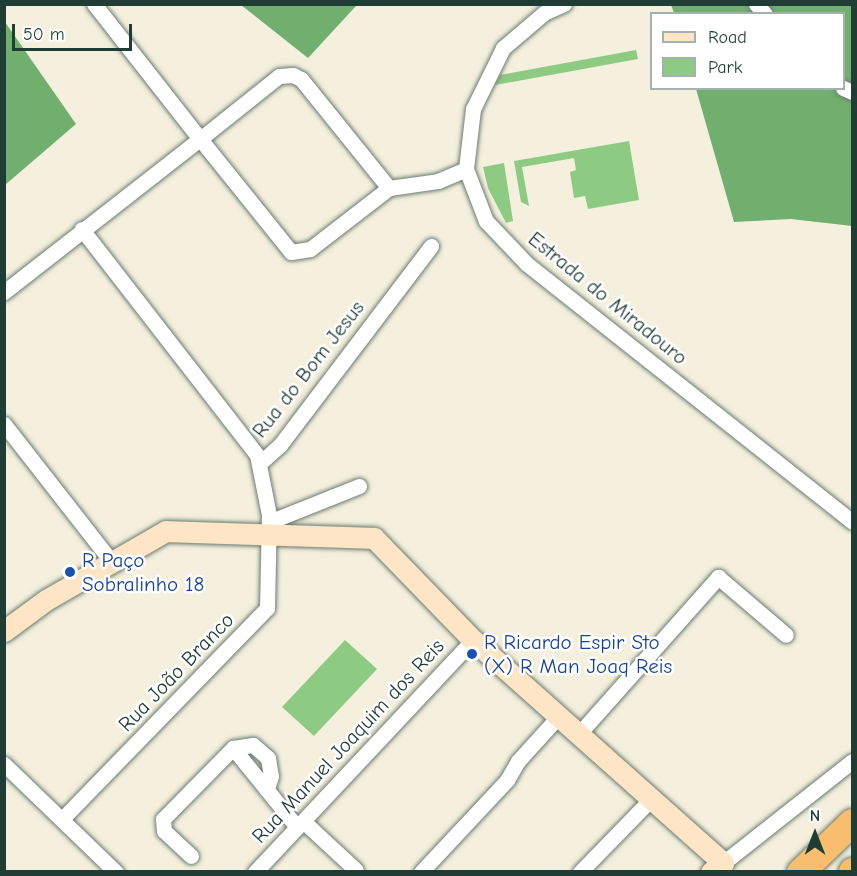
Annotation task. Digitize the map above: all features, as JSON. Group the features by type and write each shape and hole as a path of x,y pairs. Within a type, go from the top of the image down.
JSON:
{"highway":[{"path":"800,872 852,822"}],"street":[{"path":"94,4 291,252 310,249 389,188 438,181 466,170"},
{"name":"Estrada do Miradouro","path":"564,4 544,13 503,48 473,109 466,170 486,221 527,264 852,522"},
{"path":"4,291 279,76 293,75 301,79 389,188"},
{"path":"82,230 248,441 260,463"},
{"name":"Rua do Bom Jesus","path":"270,527 260,463 280,445 431,246"},
{"path":"4,424 111,561"},
{"path":"270,527 359,486"},
{"path":"4,631 46,600 166,531 270,527 375,538 473,640 649,801 717,867 852,761"},
{"name":"Rua João Branco","path":"62,819 267,608 270,527"},
{"path":"577,736 718,577 786,635"},
{"name":"Rua Manuel Joaquim dos Reis","path":"255,872 473,640"},
{"path":"421,872 507,780 518,761 557,718"},
{"path":"191,856 164,831 164,819 233,748 253,745 268,758 271,776 267,789 300,824 356,870"},
{"path":"4,764 116,872"},
{"path":"580,872 649,801"}],"green space":[{"path":"241,5 377,5 356,6 308,58"},
{"path":"671,5 852,5 852,226 791,219 734,222 696,90 845,90 845,12 674,12"},
{"path":"5,22 76,124 4,185"},
{"path":"636,50 638,59 495,85 500,75"},
{"path":"629,141 639,200 588,209 585,196 574,198 570,172 576,170 574,158 522,167 529,206 521,202 514,161"},
{"path":"504,163 513,221 506,223 488,188 483,167"},
{"path":"345,640 377,669 314,736 282,707"}],"place":[{"name":"R Paço Sobralinho 18","path":"70,572"},
{"name":"R Ricardo Espir Sto (X) R Man Joaq Reis","path":"472,654"}]}
